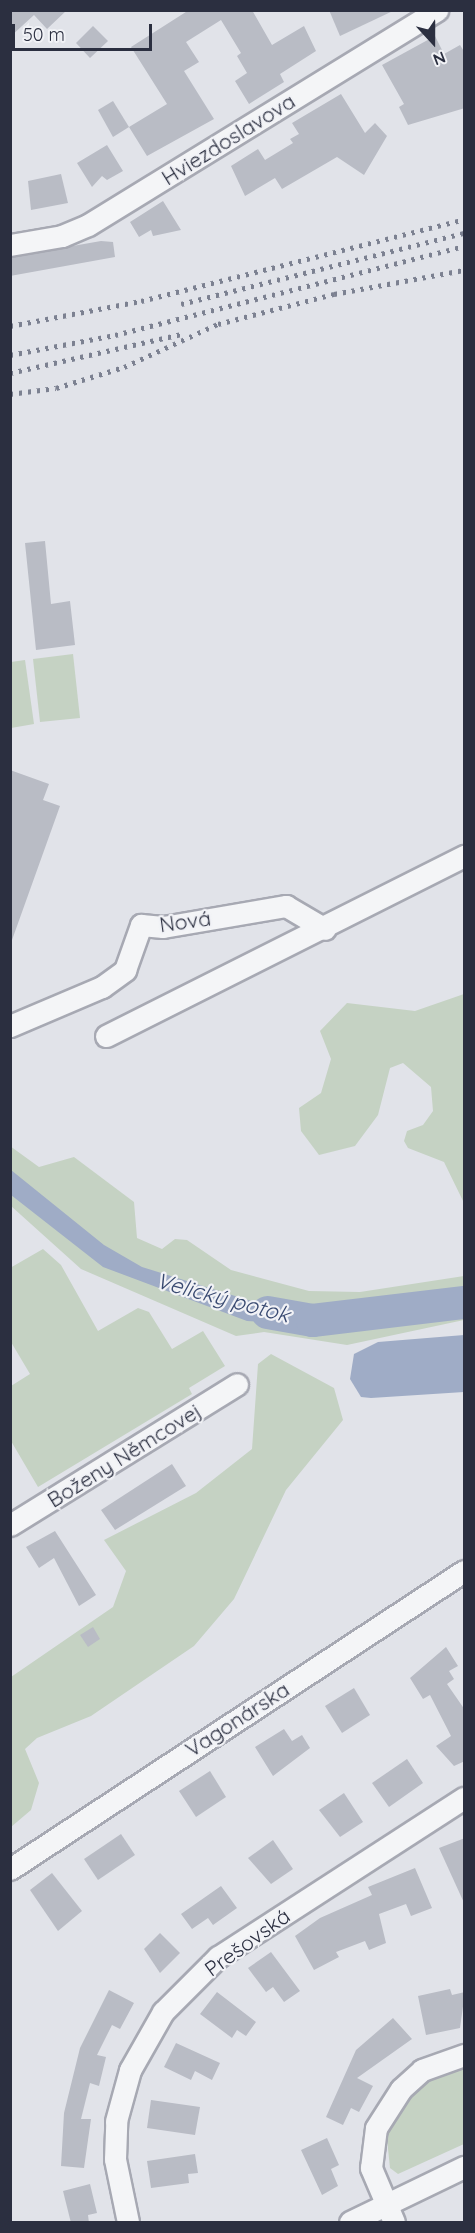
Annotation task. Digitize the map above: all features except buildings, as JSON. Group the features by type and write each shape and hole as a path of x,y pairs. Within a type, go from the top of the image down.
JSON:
{"street":[{"name":"Hviezdoslavova","path":"10,245 54,238 88,225 437,10"},
{"path":"106,1036 465,856"},
{"name":"Nová","path":"10,1026 102,987 125,970 141,925 163,927 286,906 325,928"},
{"name":"Boženy Němcovej","path":"10,1525 237,1384"},
{"name":"Vagonárska","path":"10,1869 465,1571"},
{"name":"Prešovská","path":"128,2223 115,2160 116,2121 130,2070 163,2012 218,1957 465,1798"},
{"path":"389,2214 371,2168 376,2128 401,2089 422,2070 465,2055"},
{"path":"350,2223 389,2214 465,2167"}],"green space":[{"path":"73,654 80,718 40,722 33,659"},
{"path":"25,660 34,724 11,728 11,662"},
{"path":"464,994 464,1203 444,1162 408,1148 404,1141 407,1131 423,1125 433,1111 431,1087 403,1063 390,1068 378,1115 355,1146 319,1155 301,1131 299,1108 321,1093 331,1059 320,1031 347,1003 415,1011"},
{"path":"10,1146 39,1167 74,1157 134,1202 137,1238 162,1249 175,1239 187,1240 231,1270 309,1291 360,1292 464,1276 464,1320 347,1345 264,1332 236,1336 81,1269 11,1206"},
{"path":"43,1249 61,1265 98,1331 138,1308 149,1312 172,1349 203,1331 225,1366 189,1388 192,1394 38,1487 11,1441 11,1386 30,1374 11,1342 10,1268"},
{"path":"271,1354 334,1388 343,1420 286,1490 234,1599 194,1646 91,1716 37,1738 25,1749 39,1783 31,1810 11,1827 11,1677 113,1607 126,1571 104,1540 196,1493 252,1449 258,1364"},
{"path":"464,2064 464,2144 398,2174 390,2168 386,2129 416,2088 451,2065"}],"water":[{"path":"11,1170 104,1245 142,1267 258,1303 312,1309 311,1324 247,1321 103,1267 11,1195"},
{"path":"464,1335 464,1392 361,1397 350,1379 354,1354 378,1342"}],"waterway":[{"name":"Velický potok","path":"267,1312 312,1320 464,1302"}],"railway":[{"path":"10,326 141,301 464,219"},
{"path":"181,304 464,233"},
{"path":"10,355 115,335 464,246"},
{"path":"10,394 56,388 124,367 218,324 334,294 464,270"},
{"path":"10,373 182,334"}]}
